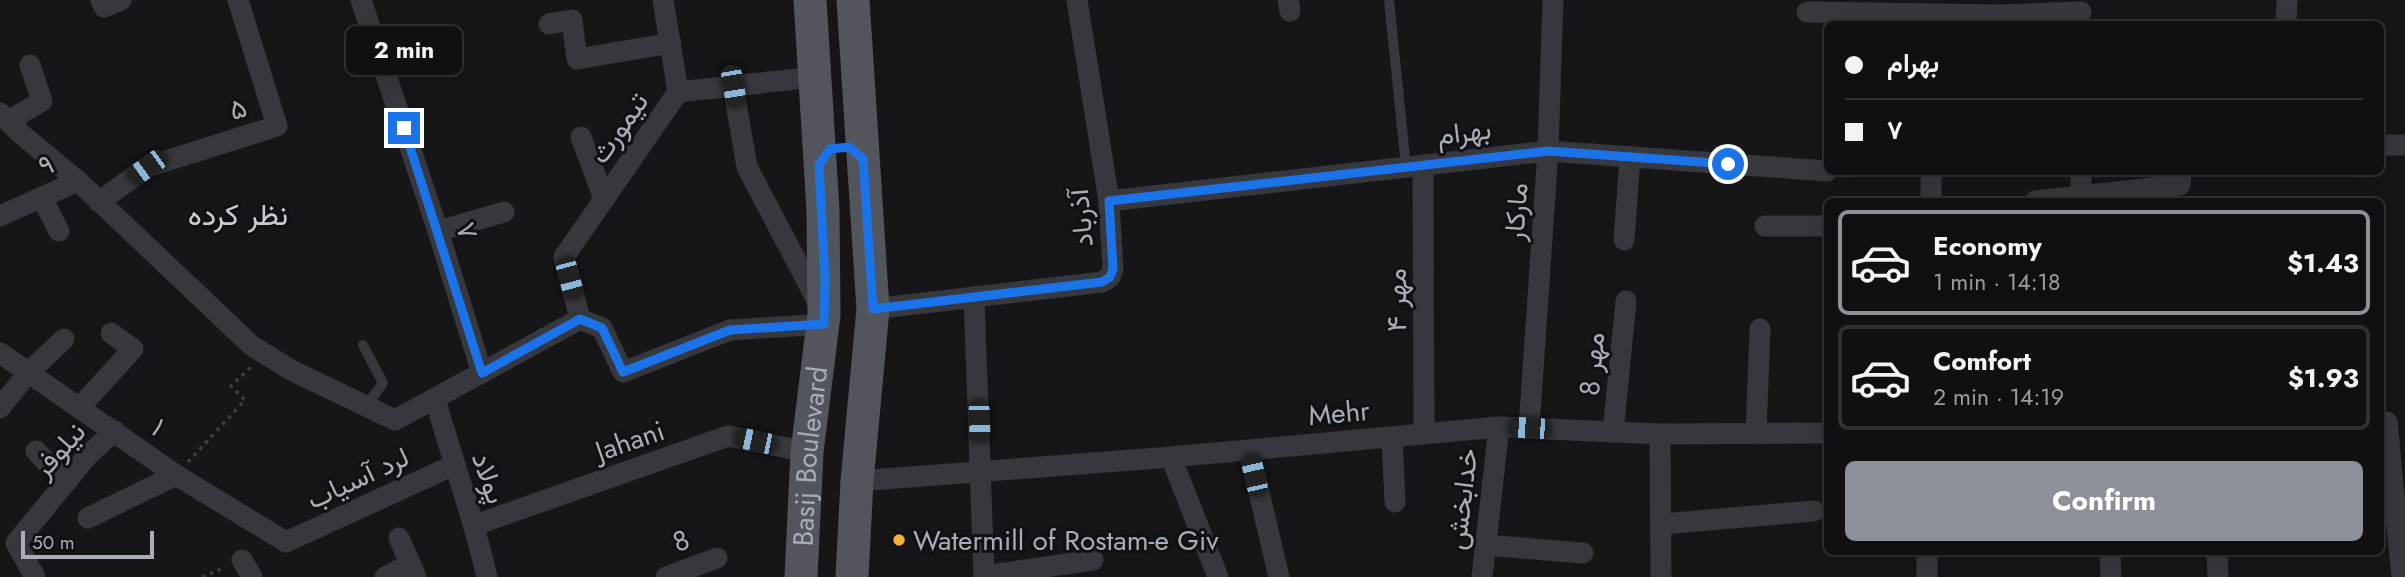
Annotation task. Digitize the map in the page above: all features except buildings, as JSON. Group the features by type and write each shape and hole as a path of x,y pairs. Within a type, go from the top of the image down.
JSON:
{"main road":[{"name":"Basij Boulevard","path":"801,577 807,452 824,319 823,224 810,0"},
{"name":"Basij Boulevard","path":"852,577 857,481 873,309 853,0"},
{"path":"815,85 826,111 846,113 859,96"},
{"path":"819,165 830,149 849,147 863,159"}],"street":[{"path":"101,0 104,7 121,0"},
{"name":"۵","path":"99,202 147,167 277,126 237,0"},
{"name":"۷","path":"361,0 482,373"},
{"path":"663,0 678,92"},
{"name":"آذرباد","path":"873,309 1102,282 1110,277 1113,269 1109,201 1077,0"},
{"name":"مارکار","path":"1529,428 1548,151 1553,0"},
{"path":"2286,21 2287,0"},
{"path":"1807,12 1907,19 2081,12"},
{"path":"549,24 572,20 577,59 671,43"},
{"path":"30,65 42,101 4,117 78,181 252,346 291,370 396,420 580,319 602,328 623,372 730,330 824,319 747,167 733,86"},
{"name":"تیمورث","path":"580,319 564,257 678,92 733,86 815,85"},
{"path":"581,137 604,200"},
{"path":"2384,145 2405,145"},
{"name":"بهرام","path":"1109,201 1548,151 1824,171"},
{"path":"1624,240 1630,157"},
{"name":"مهر ۴","path":"1414,166 1424,433"},
{"path":"1931,175 1931,198"},
{"path":"2081,175 2080,198 2180,185 2181,175"},
{"name":"۹","path":"0,216 78,181"},
{"path":"42,198 58,231"},
{"path":"438,231 504,212"},
{"path":"1765,226 1824,226"},
{"path":"974,297 984,576 1093,560"},
{"name":"مهر 8","path":"1613,432 1626,302"},
{"path":"1756,434 1760,329"},
{"path":"80,407 133,349 111,333"},
{"path":"0,408 28,373 64,339"},
{"name":"۱","path":"0,354 176,475 286,542"},
{"name":"پولاد","path":"435,399 475,525 487,577"},
{"path":"2391,421 2402,577"},
{"name":"Mehr","path":"857,481 1171,457 1499,427 1660,434 1824,433"},
{"name":"خدابخش","path":"1482,577 1499,427"},
{"name":"نیلوفر","path":"35,577 16,543 88,455 115,431"},
{"path":"1660,434 1661,577"},
{"name":"Jahani","path":"475,525 729,436 807,452"},
{"path":"1392,437 1395,502"},
{"path":"1249,450 1279,577"},
{"path":"36,451 66,482"},
{"path":"1171,457 1218,577"},
{"name":"لرد آسیاب","path":"286,542 454,465"},
{"path":"88,518 176,475"},
{"path":"1661,524 1814,511"},
{"path":"385,577 413,571 399,538"},
{"path":"1485,545 1583,553"},
{"path":"1927,555 1927,577"},
{"path":"2110,555 2111,577"},
{"path":"2217,555 2218,577"},
{"name":"8","path":"666,577 717,558"}],"lane":[{"path":"1388,0 1414,166"},
{"path":"363,345 383,383 366,406"}],"path":[{"path":"176,475 245,400 231,386 265,354"}],"place":[{"name":"Watermill of Rostam-e Giv","path":"899,540"}],"district":[{"name":"نظر کرده","path":"238,214"}],"route":[{"path":"404,128 482,373 580,319 602,328 623,372 730,330 824,324 825,279 819,165 830,149 849,147 863,159 873,309 1102,282 1110,277 1113,269 1109,201 1548,151 1728,164"}]}
